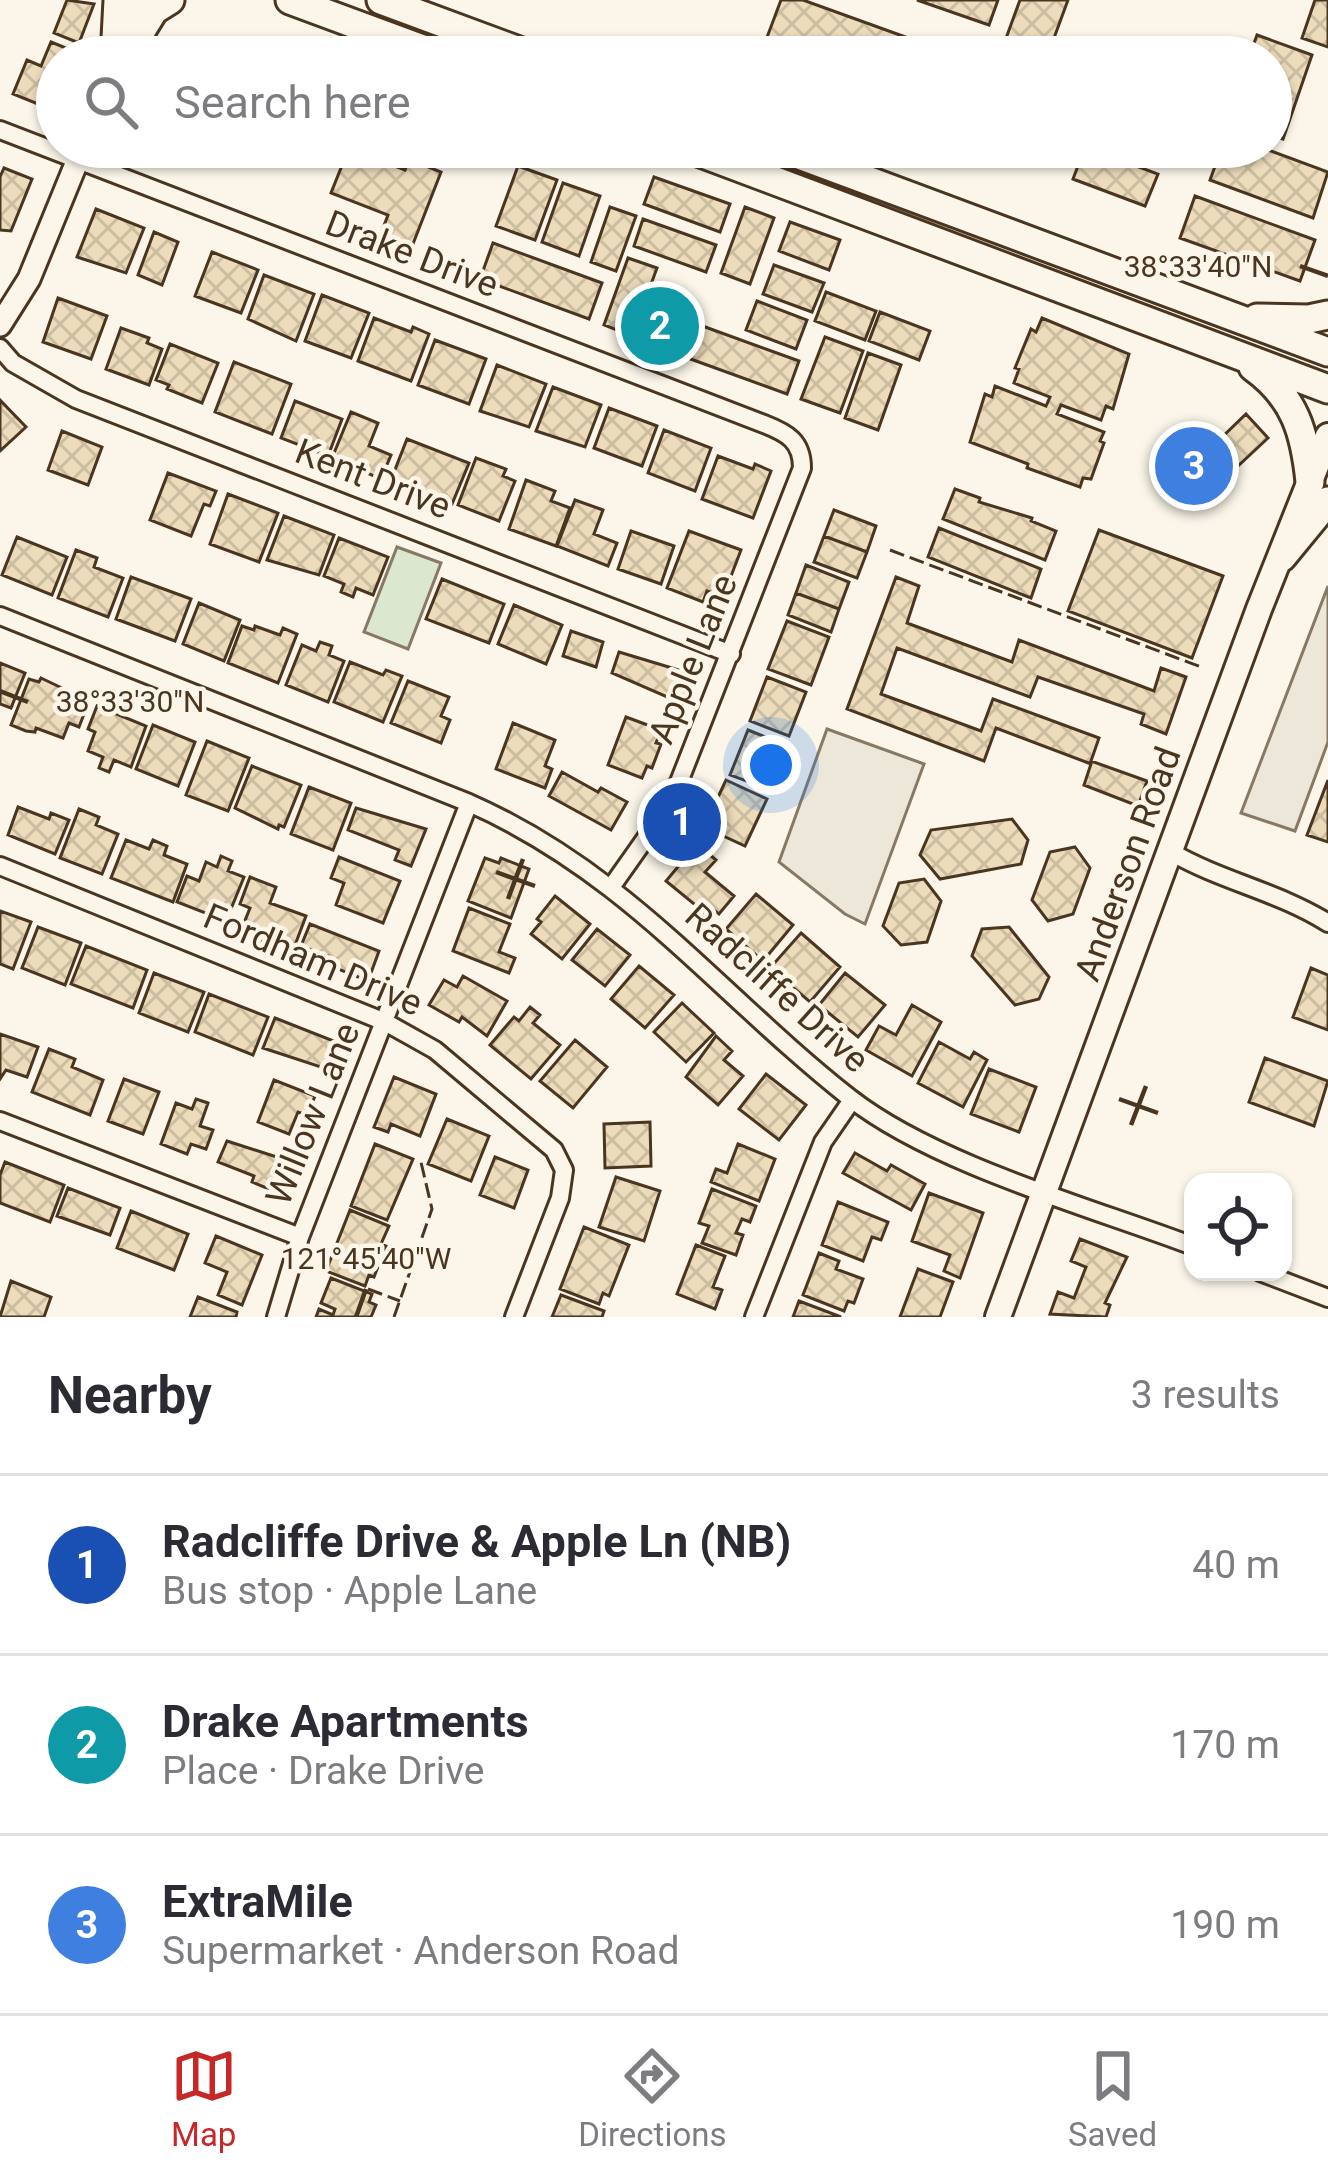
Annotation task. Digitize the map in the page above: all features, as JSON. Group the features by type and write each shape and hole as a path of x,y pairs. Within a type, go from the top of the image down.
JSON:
{"main road":[{"path":"118,0 119,36"},
{"path":"135,36 154,10 170,0"},
{"path":"290,0 387,36"},
{"path":"381,0 478,36"},
{"path":"741,168 1328,388"},
{"path":"834,168 1328,352"},
{"path":"1229,317 1283,320 1328,315"},
{"path":"1230,351 1262,374 1291,404 1319,492"},
{"path":"1282,556 1319,492 1328,436"},
{"name":"Anderson Road","path":"998,1317 1282,556"}],"street":[{"path":"128,36 141,0"},
{"name":"Drake Drive","path":"0,130 36,141"},
{"path":"0,326 29,279 74,168"},
{"name":"Drake Drive","path":"116,168 785,432 797,443"},
{"name":"Kent Drive","path":"0,348 13,362 76,399 731,654"},
{"name":"Apple Lane","path":"612,886 656,825 679,782 802,468 797,443"},
{"name":"Radcliffe Drive","path":"0,616 469,803 538,836 612,886 852,1100 954,1156 1184,1243"},
{"name":"Willow Lane","path":"276,1317 300,1238 469,803"},
{"path":"1171,852 1204,871 1296,904 1328,923"},
{"name":"Fordham Drive","path":"0,866 386,1022 435,1050 554,1150 564,1170 560,1198 514,1317"},
{"path":"754,1317 823,1142 852,1100"},
{"path":"0,1121 300,1238"},
{"path":"1284,1281 1328,1298"}],"green space":[{"path":"397,547 441,563 408,649 364,632"}],"shaded area":[{"path":"1328,586 1328,742 1295,831 1241,813"},
{"path":"827,729 924,764 865,924 779,862"}],"building":[{"path":"67,0 94,4 82,36 54,33"},
{"path":"781,0 803,0 903,36 768,36"},
{"path":"917,0 998,0 989,25"},
{"path":"1020,0 1068,0 1055,36 1007,36"},
{"path":"1315,0 1328,0 1328,47 1302,38"},
{"path":"1292,48 1312,55 1292,113"},
{"path":"27,60 36,64 36,103 13,94"},
{"path":"1292,159 1328,172 1313,218 1210,180 1214,168 1292,168"},
{"path":"4,168 32,179 11,231 0,230"},
{"path":"341,168 431,168 441,172 411,249 380,236 388,215 331,193"},
{"path":"517,168 557,180 535,240 496,226"},
{"path":"1077,168 1142,168 1158,174 1145,206 1073,179"},
{"path":"654,177 730,204 720,232 644,204"},
{"path":"563,183 600,196 579,256 542,242"},
{"path":"1195,196 1315,240 1300,281 1180,238"},
{"path":"610,207 636,216 616,271 591,262"},
{"path":"745,207 774,218 750,284 721,273"},
{"path":"96,209 144,228 126,273 77,257"},
{"path":"643,219 716,245 706,272 634,246"},
{"path":"790,222 840,240 829,270 779,251"},
{"path":"154,232 178,242 162,285 138,275"},
{"path":"493,243 602,283 589,319 480,279"},
{"path":"212,252 258,270 241,313 195,296"},
{"path":"628,258 657,268 632,336 604,325"},
{"path":"774,265 824,283 812,312 763,294"},
{"path":"264,275 314,294 296,341 248,319"},
{"path":"826,292 876,311 865,340 815,321"},
{"path":"322,295 369,313 351,358 305,341"},
{"path":"58,298 107,316 91,359 43,342"},
{"path":"757,301 807,320 796,349 746,330"},
{"path":"654,307 676,315 665,346 643,337"},
{"path":"880,312 930,331 919,360 869,341"},
{"path":"374,318 429,334 411,381 358,361"},
{"path":"1042,318 1129,354 1113,409 1106,406 1101,420 1061,405 1057,414 1104,432 1091,479 1083,478 1080,487 970,442 985,394 992,397 995,386 1046,406 1050,397 1014,383 1031,329 1036,332"},
{"path":"686,320 799,361 787,394 674,353"},
{"path":"121,328 149,338 147,343 162,349 149,385 106,369"},
{"path":"825,337 863,351 840,413 801,399"},
{"path":"435,340 486,359 469,404 418,385"},
{"path":"170,344 218,363 202,403 156,380"},
{"path":"868,353 901,365 878,430 845,418"},
{"path":"234,362 291,384 272,434 215,412"},
{"path":"497,365 546,384 529,427 480,411"},
{"path":"553,387 601,405 585,447 536,431"},
{"path":"0,400 26,427 0,451"},
{"path":"295,401 342,419 328,456 281,438"},
{"path":"609,408 657,426 642,466 594,448"},
{"path":"351,412 378,423 369,446 391,455 381,479 332,458"},
{"path":"1246,414 1268,438 1237,467 1215,444"},
{"path":"664,430 711,448 695,491 648,473"},
{"path":"62,431 102,447 88,485 48,470"},
{"path":"1180,432 1228,480 1208,500 1160,451"},
{"path":"407,439 469,463 452,504 391,480"},
{"path":"718,456 771,471 753,518 702,499"},
{"path":"476,458 506,469 503,476 515,481 499,521 458,505"},
{"path":"168,473 216,491 210,506 204,504 191,536 150,520"},
{"path":"526,480 555,491 551,501 570,508 556,546 509,529"},
{"path":"955,489 1056,531 1045,560 943,519"},
{"path":"228,494 278,513 259,562 210,544"},
{"path":"575,500 603,510 594,534 617,543 608,566 557,546"},
{"path":"834,510 876,526 867,552 824,536"},
{"path":"284,516 334,535 319,575 267,560"},
{"path":"939,528 1041,569 1031,598 928,557"},
{"path":"1099,530 1223,576 1192,658 1068,611"},
{"path":"631,531 674,546 661,584 618,569"},
{"path":"689,531 741,550 723,597 707,591 703,602 667,588"},
{"path":"824,536 867,552 857,578 814,562"},
{"path":"17,537 67,557 52,595 2,575"},
{"path":"339,538 388,557 373,595 356,588 353,597 341,592 344,584 324,576"},
{"path":"76,550 97,558 94,567 123,578 108,617 58,598"},
{"path":"806,565 849,582 839,609 796,593"},
{"path":"131,577 191,599 175,641 116,619"},
{"path":"896,577 919,586 907,623 1012,662 1019,640 1154,691 1161,668 1186,677 1166,734 1141,724 1144,714 1038,677 1030,697 897,648 881,694 981,731 993,699 1099,738 1091,761 1147,781 1138,806 1084,785 1091,764 996,728 984,761 847,709"},
{"path":"442,579 504,604 489,643 426,619"},
{"path":"796,593 839,609 831,632 788,615"},
{"path":"199,603 240,620 224,661 183,644"},
{"path":"514,605 562,625 546,664 498,644"},
{"path":"787,621 829,637 811,685 768,669"},
{"path":"242,626 280,635 283,628 297,634 278,683 228,663"},
{"path":"571,631 603,642 596,667 563,656"},
{"path":"320,642 332,646 329,655 344,661 328,702 286,685 302,645 316,651"},
{"path":"619,652 692,674 681,703 612,673"},
{"path":"350,662 383,675 386,670 402,676 383,722 334,702"},
{"path":"0,663 25,673 11,708 0,704"},
{"path":"767,677 806,692 789,736 750,721"},
{"path":"41,678 89,701 79,727 69,723 63,738 11,725 29,679 39,682"},
{"path":"408,681 449,697 441,716 450,720 441,743 391,723"},
{"path":"97,706 146,726 131,767 114,760 109,772 99,768 103,757 88,751 95,732 88,729"},
{"path":"626,717 661,730 652,768 647,766 642,778 608,765"},
{"path":"513,723 555,740 545,766 552,769 545,788 496,769"},
{"path":"153,725 195,742 178,786 136,769"},
{"path":"748,730 785,745 768,789 730,775"},
{"path":"207,741 249,758 228,811 186,795"},
{"path":"252,766 301,785 284,827 278,829 235,808"},
{"path":"562,772 627,802 611,830 549,796"},
{"path":"726,780 767,799 745,846 704,827"},
{"path":"1328,780 1328,842 1307,835"},
{"path":"309,787 351,803 333,850 291,834"},
{"path":"18,807 49,819 51,813 69,820 55,854 8,835"},
{"path":"356,808 426,829 411,866 395,860 399,850 348,830"},
{"path":"79,809 99,817 96,825 118,834 102,874 60,858"},
{"path":"1012,819 1028,840 1021,864 940,879 920,855 931,830"},
{"path":"126,840 149,849 153,840 167,846 164,855 187,864 173,902 111,878"},
{"path":"697,844 716,860 705,872 734,896 719,914 710,907 705,913 666,881"},
{"path":"1075,847 1090,868 1073,914 1048,921 1032,900 1050,852"},
{"path":"221,856 232,861 228,871 244,877 226,921 177,902 187,876 199,881 206,862 217,867"},
{"path":"339,857 400,881 383,923 336,905 344,883 331,878"},
{"path":"485,858 499,863 501,858 529,869 511,918 468,901"},
{"path":"250,877 276,887 270,903 306,916 292,953 240,933 250,908 240,904"},
{"path":"924,879 941,901 927,942 901,945 883,926 899,883"},
{"path":"756,894 793,925 763,961 726,929"},
{"path":"555,896 590,924 562,959 531,934"},
{"path":"469,908 510,924 499,952 515,958 509,973 453,951"},
{"path":"0,911 31,922 13,969 0,964"},
{"path":"310,924 379,951 368,981 333,967 336,959 301,946"},
{"path":"38,927 81,943 65,985 22,968"},
{"path":"1009,927 1049,977 1039,999 1015,1005 972,956 982,929"},
{"path":"597,929 630,955 605,986 572,960"},
{"path":"801,933 840,967 810,1002 770,968"},
{"path":"86,946 147,970 133,1008 71,984"},
{"path":"639,966 674,995 645,1028 611,999"},
{"path":"1311,968 1328,975 1328,1030 1293,1017"},
{"path":"154,973 204,992 188,1032 139,1013"},
{"path":"845,973 885,1005 858,1037 819,1005"},
{"path":"463,976 507,1001 487,1036 462,1017 459,1022 429,1005 444,980 457,987"},
{"path":"209,994 268,1017 253,1055 195,1032"},
{"path":"682,1003 714,1033 686,1062 654,1032"},
{"path":"912,1005 941,1022 912,1076 866,1050 879,1026 896,1035"},
{"path":"530,1007 540,1015 533,1023 560,1045 531,1079 490,1045 514,1017 519,1021"},
{"path":"275,1018 349,1047 339,1073 263,1048"},
{"path":"0,1034 38,1047 27,1077 6,1070 0,1079"},
{"path":"716,1036 732,1051 724,1060 743,1076 718,1105 686,1077"},
{"path":"575,1040 607,1067 573,1108 540,1081"},
{"path":"939,1042 970,1059 974,1052 987,1060 963,1107 918,1083"},
{"path":"49,1049 75,1059 72,1067 103,1080 90,1115 32,1092"},
{"path":"1265,1058 1328,1081 1314,1126 1249,1102"},
{"path":"989,1069 1036,1087 1019,1132 971,1114"},
{"path":"766,1074 806,1105 779,1140 739,1109"},
{"path":"394,1077 436,1094 420,1136 391,1124 388,1132 374,1127"},
{"path":"124,1079 159,1092 143,1134 108,1121"},
{"path":"274,1080 315,1096 307,1115 298,1112 289,1134 258,1122"},
{"path":"196,1099 208,1103 200,1126 213,1130 206,1149 191,1144 187,1154 161,1144 176,1103 192,1109"},
{"path":"447,1119 489,1136 471,1181 428,1164"},
{"path":"650,1122 651,1166 605,1168 604,1124"},
{"path":"227,1141 286,1160 274,1191 252,1182 254,1176 218,1162"},
{"path":"375,1144 413,1159 387,1220 351,1206"},
{"path":"738,1144 775,1159 759,1201 711,1182 716,1169 727,1173"},
{"path":"855,1153 887,1171 891,1165 925,1184 911,1210 843,1173"},
{"path":"495,1157 528,1170 514,1208 480,1195"},
{"path":"5,1162 64,1185 50,1222 0,1203"},
{"path":"616,1177 660,1191 644,1241 599,1227"},
{"path":"68,1188 120,1208 110,1235 57,1216"},
{"path":"712,1189 756,1206 750,1222 742,1219 736,1233 743,1235 736,1255 702,1243 709,1226 699,1223"},
{"path":"929,1193 983,1213 960,1278 944,1271 950,1255 912,1241"},
{"path":"838,1202 888,1222 881,1240 872,1237 863,1261 822,1245"},
{"path":"350,1210 389,1226 374,1277 369,1275 365,1286 326,1271"},
{"path":"131,1211 188,1234 174,1270 117,1248"},
{"path":"584,1227 629,1245 609,1296 603,1293 599,1304 560,1289"},
{"path":"216,1236 262,1255 242,1305 218,1295 227,1272 205,1263"},
{"path":"1080,1239 1127,1257 1105,1303 1110,1305 1106,1317 1050,1314 1058,1292 1074,1298 1086,1267 1071,1261"},
{"path":"696,1245 725,1256 713,1287 722,1290 715,1309 677,1294"},
{"path":"819,1253 839,1261 836,1269 863,1279 854,1303 848,1301 844,1311 803,1295"},
{"path":"918,1269 953,1282 940,1317 900,1317"},
{"path":"331,1278 372,1294 369,1302 376,1305 371,1317 316,1317 319,1309 333,1315 335,1309 321,1303"},
{"path":"11,1281 51,1297 44,1317 0,1317"},
{"path":"561,1295 604,1311 602,1317 552,1317"},
{"path":"198,1297 237,1312 236,1317 190,1317"},
{"path":"799,1301 841,1317 793,1317"}],"fence":[{"path":"890,550 1201,667"},
{"path":"394,1317 432,1209 420,1158"},
{"path":"368,1289 400,1301"}],"place":[{"name":"Drake Apartments","path":"660,326"},
{"name":"ExtraMile","path":"1194,466"},
{"name":"Radcliffe Drive & Apple Ln (NB)","path":"682,822"}]}
